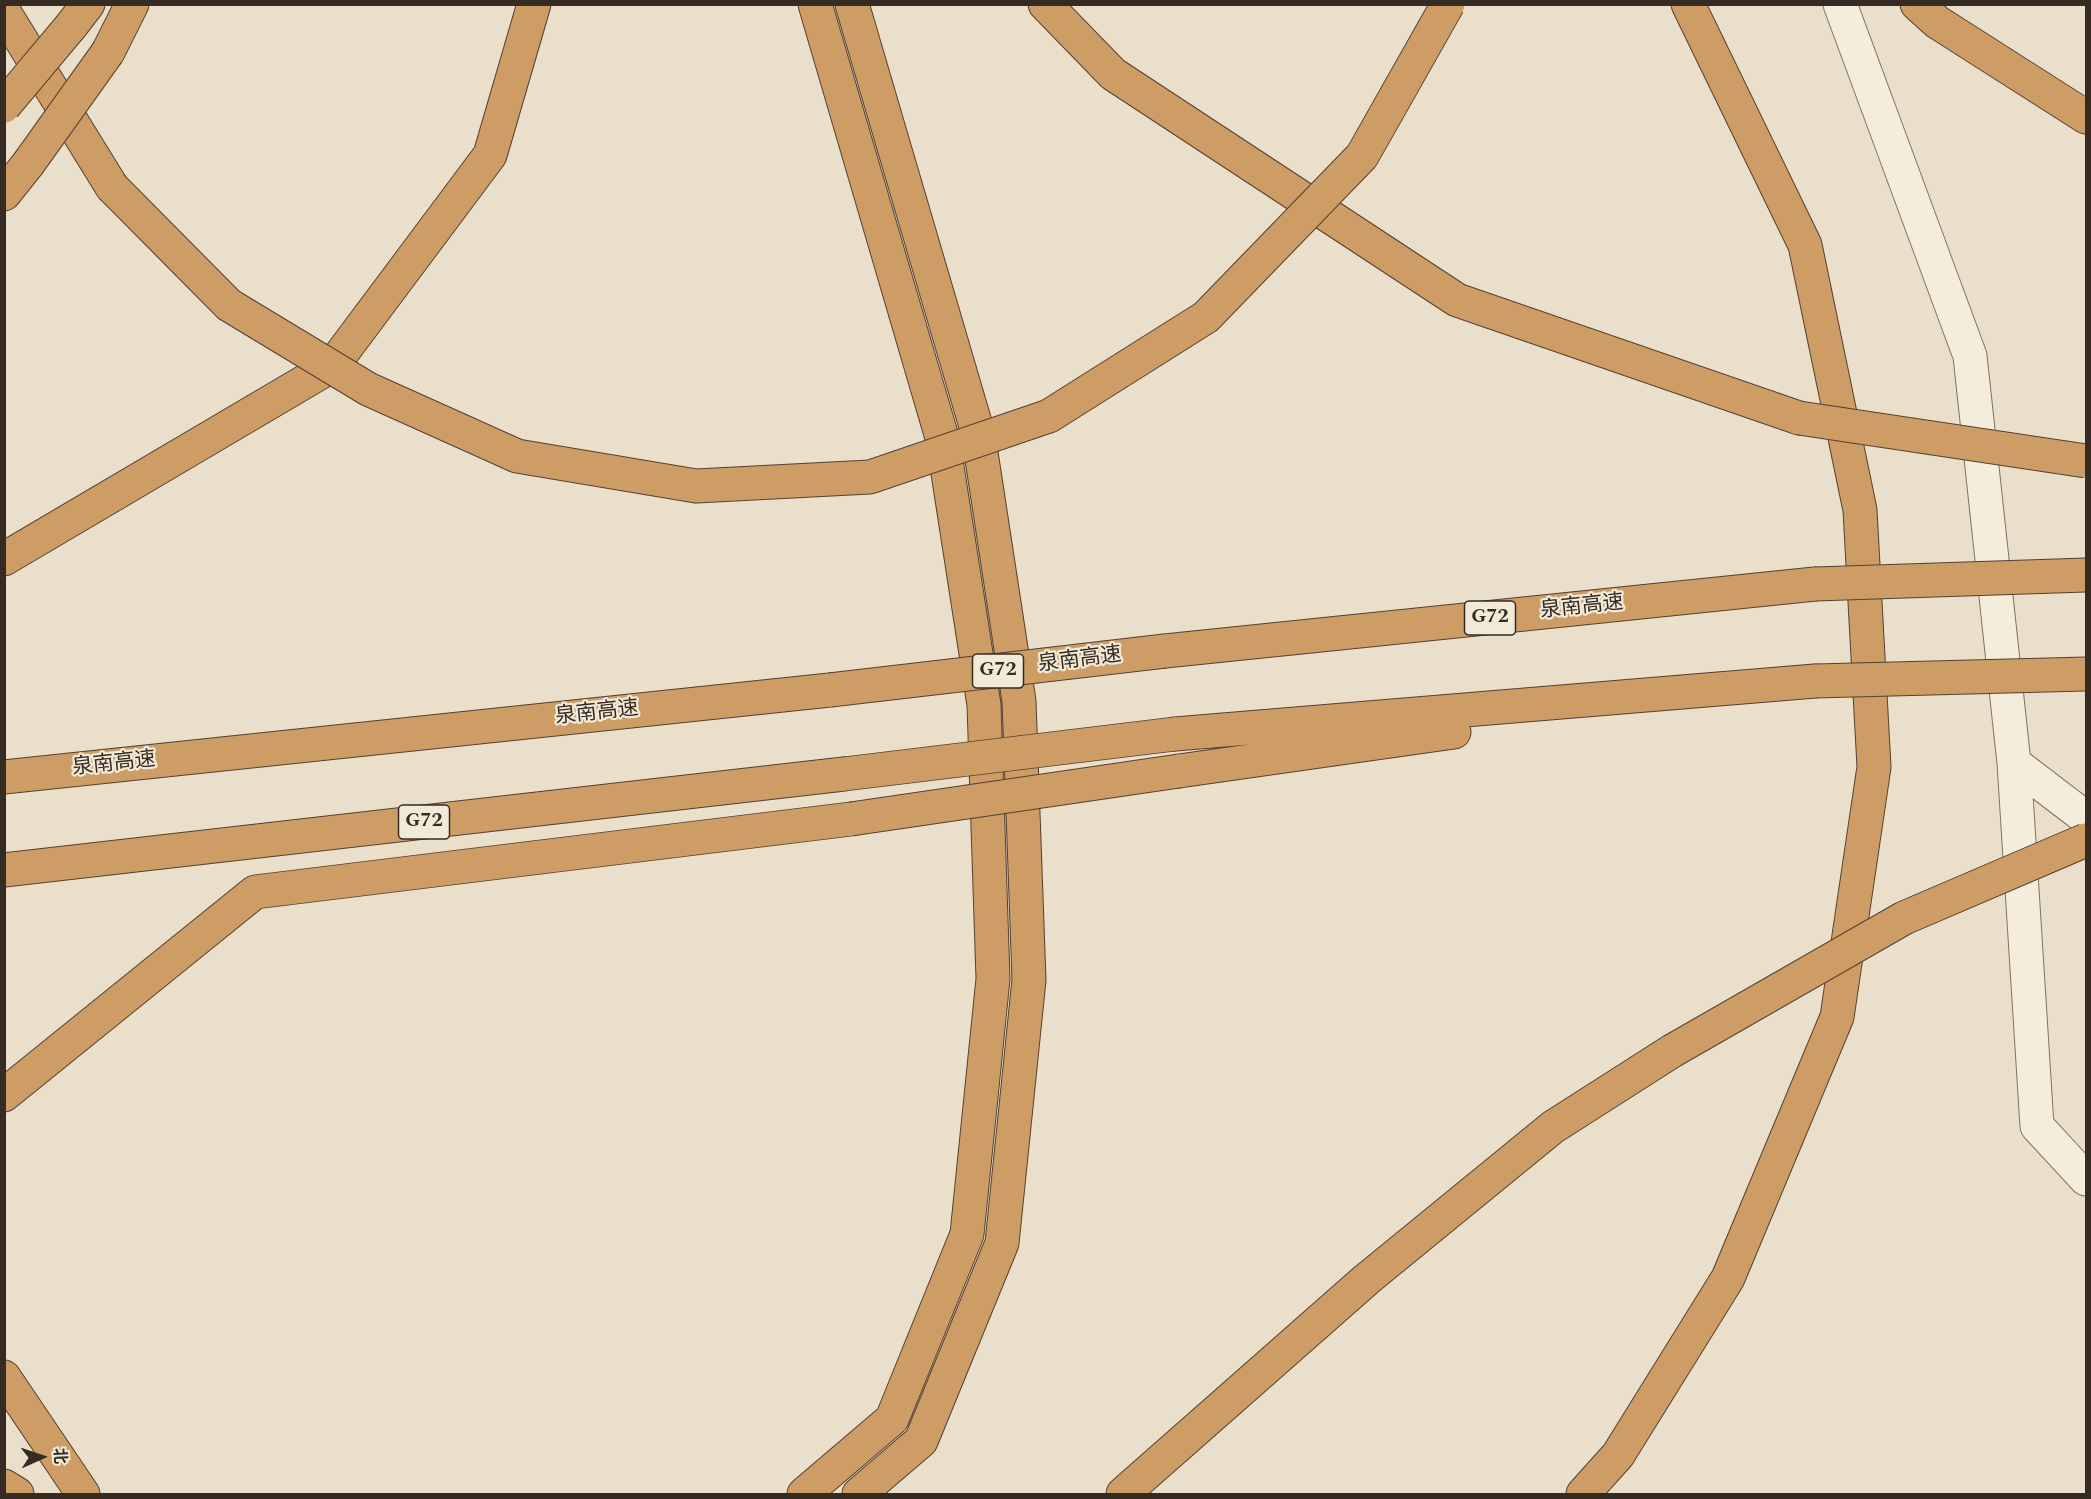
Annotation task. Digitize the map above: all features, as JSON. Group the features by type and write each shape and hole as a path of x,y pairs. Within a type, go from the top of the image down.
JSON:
{"highway":[{"path":"4,194 108,52 132,4"},
{"path":"4,559 333,365 490,155 534,4"},
{"path":"804,1494 892,1419 967,1234 993,979 984,705 943,441 815,4"},
{"path":"852,4 978,433 1019,701 1029,980 1002,1243 921,1441 859,1494"},
{"path":"1045,4 1113,74 1457,300 1799,418 2086,461"},
{"path":"4,12 112,187 229,304 368,389 518,456 696,486 870,477 1048,416 1206,317 1362,156 1448,4"},
{"path":"1583,1494 1618,1455 1728,1278 1837,1017 1874,766 1860,510 1805,245 1688,4"},
{"path":"1927,13 2086,117"},
{"path":"4,106 80,15"},
{"name":"泉南高速","path":"4,777 830,690 1165,651 1815,585 2086,575"},
{"name":"G72","path":"4,870 1175,734 1815,681 2086,674"},
{"path":"4,1095 255,892 851,819 1779,685"},
{"path":"1123,1494 1367,1279 1554,1127 1672,1052 1904,918 2086,840"},
{"path":"4,1377 83,1494"},
{"path":"4,1485 17,1494"}],"street":[{"path":"1840,4 1970,356 2014,763 2037,1126 2086,1179"},
{"path":"2014,763 2086,818"}]}
